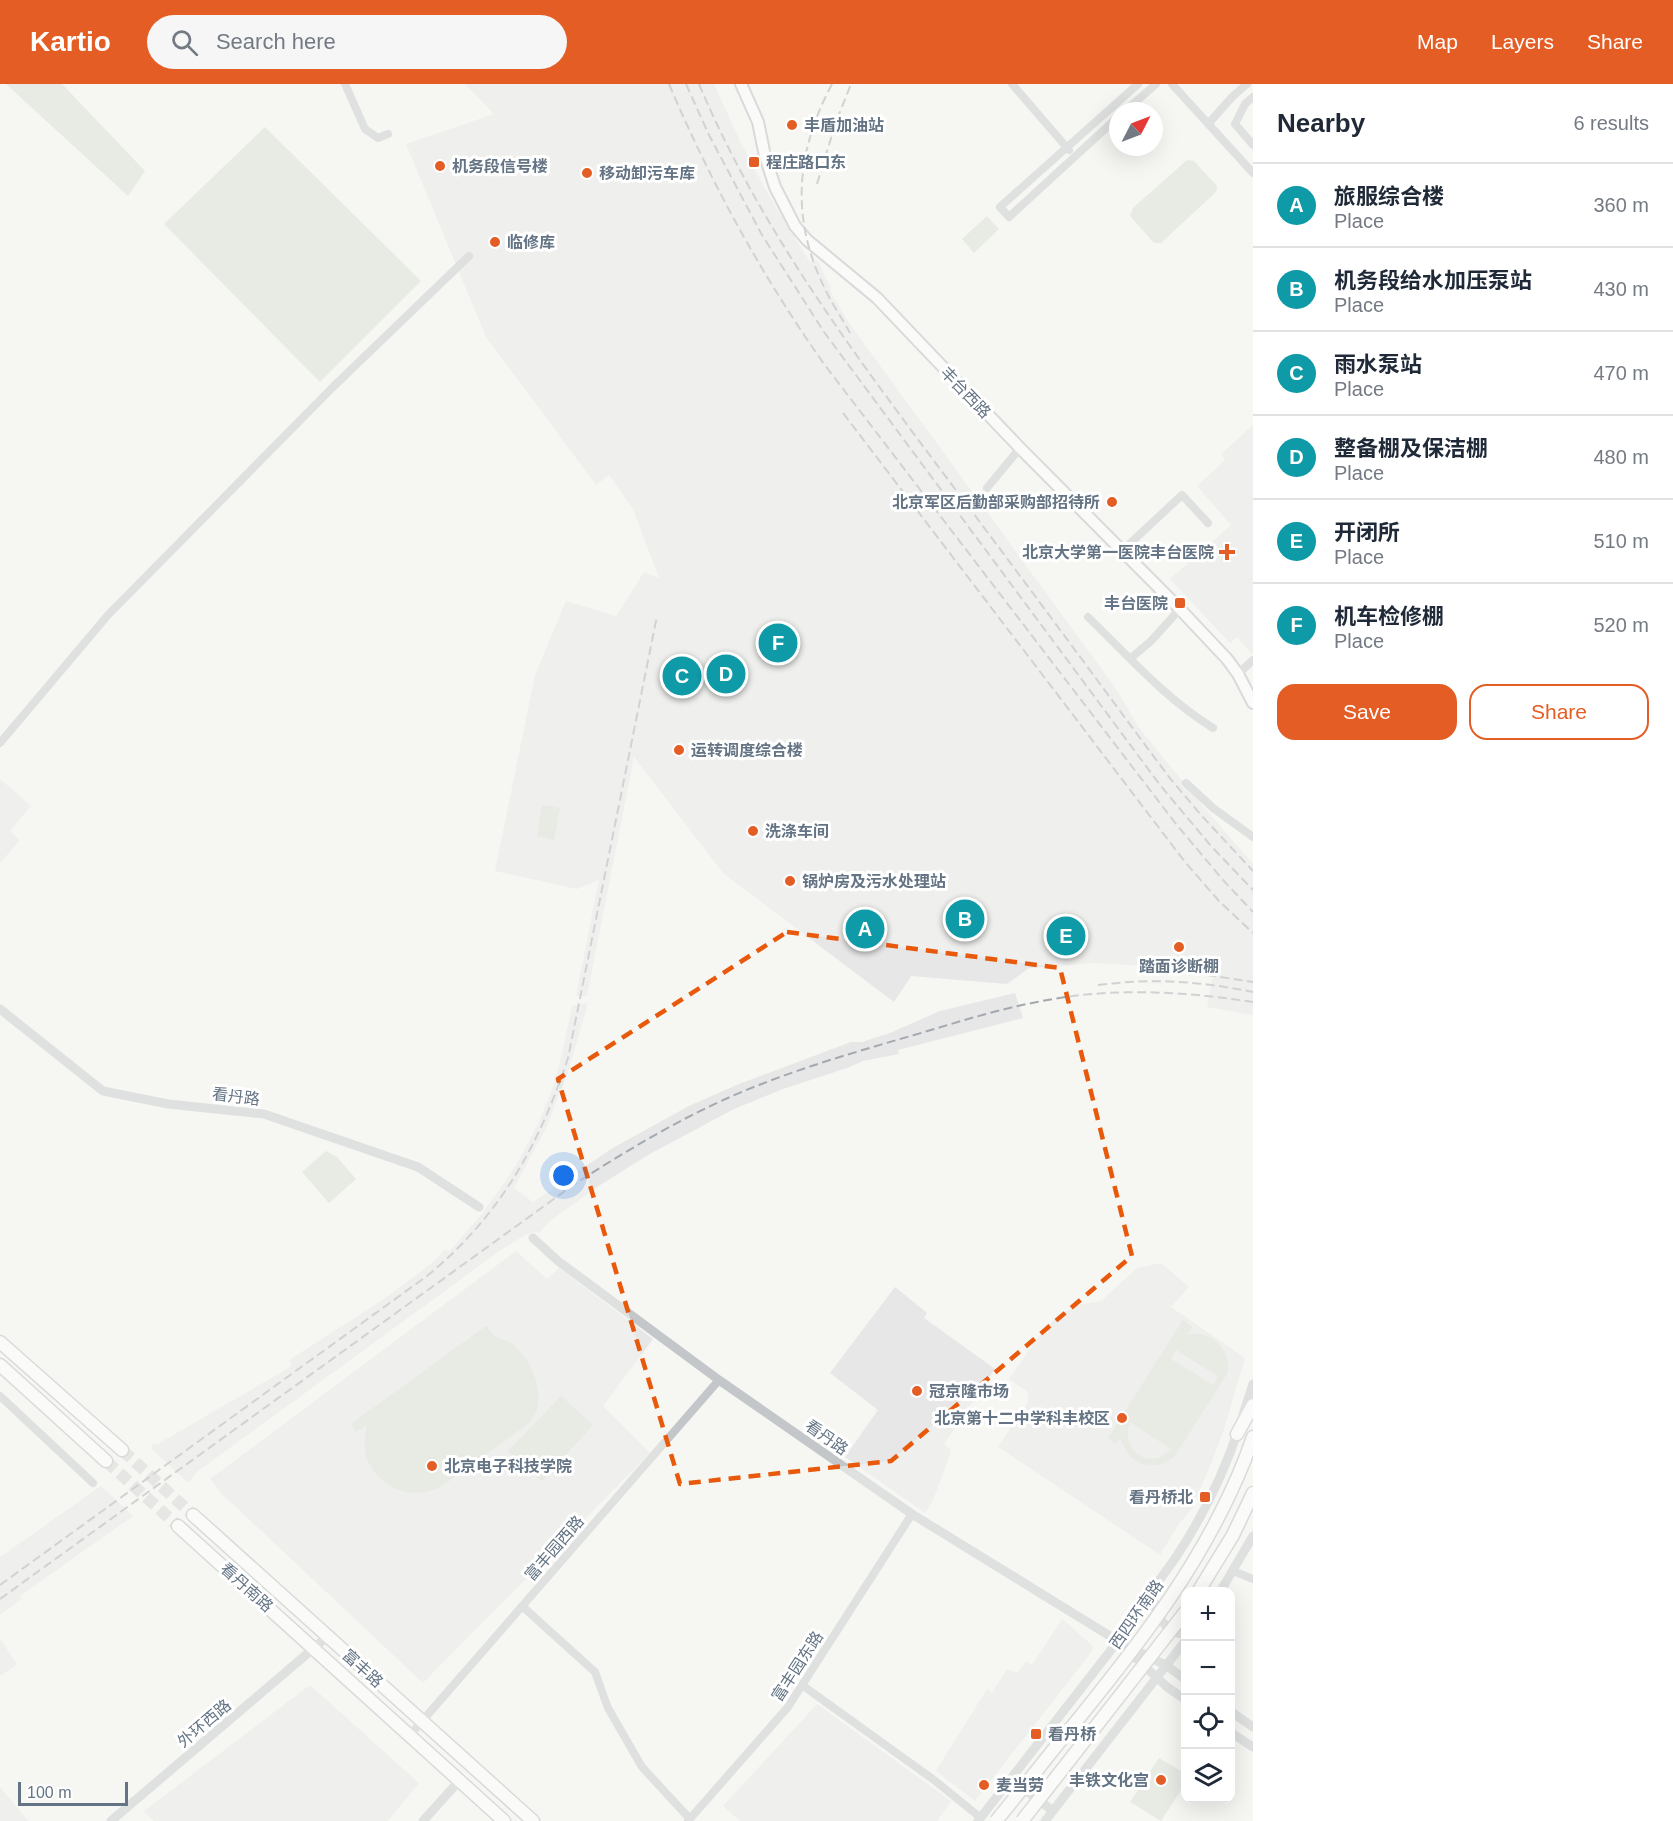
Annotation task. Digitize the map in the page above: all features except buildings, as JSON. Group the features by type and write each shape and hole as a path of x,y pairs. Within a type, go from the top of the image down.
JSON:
{"main road":[{"name":"丰台西路","path":"741,84 758,122 765,156 775,187 795,226 807,240 877,298 1020,448 1180,609 1227,659 1238,674 1253,703"},
{"path":"0,1342 122,1450"},
{"path":"0,1365 106,1461"},
{"path":"1237,1434 1253,1405"},
{"name":"西四环南路","path":"996,1821 1104,1688 1178,1590 1209,1538 1235,1485 1253,1437"},
{"path":"1201,1587 1233,1535 1253,1493"},
{"name":"富丰路","path":"193,1515 533,1821"},
{"name":"看丹南路","path":"178,1526 315,1649"},
{"path":"1022,1821 1181,1616"},
{"name":"富丰路","path":"315,1649 504,1821"}],"street":[{"path":"345,84 365,129 378,138 388,134"},
{"path":"1012,84 1074,156"},
{"path":"1109,125 1009,217 1000,207 1138,84"},
{"path":"1135,102 1156,84"},
{"path":"1172,84 1253,173"},
{"path":"1210,127 1247,84"},
{"path":"1253,97 1245,104 1235,124 1253,145"},
{"path":"0,743 108,615 341,379 469,256"},
{"path":"987,488 1020,448"},
{"path":"1122,550 1182,495 1208,523"},
{"path":"1131,658 1151,641 1180,609"},
{"path":"1088,617 1195,716 1213,728"},
{"path":"1238,674 1253,660"},
{"path":"1186,783 1213,808 1253,837"},
{"name":"看丹路","path":"0,1009 103,1091 168,1104 264,1114 418,1167 479,1207"},
{"name":"看丹路","path":"533,1238 558,1261 719,1380 912,1514 1118,1641"},
{"name":"富丰园西路","path":"410,1735 719,1380"},
{"name":"西四环南路","path":"979,1820 1118,1641 1211,1501 1237,1434 1253,1384"},
{"path":"0,1396 93,1483"},
{"name":"富丰园东路","path":"689,1820 788,1707 912,1514"},
{"path":"1223,1587 1253,1536"},
{"path":"1233,1571 1253,1579"},
{"path":"1154,1588 1154,1610 1164,1623 1181,1634"},
{"path":"522,1606 595,1671 608,1708 642,1767 689,1820"},
{"name":"外环西路","path":"118,1819 328,1636"},
{"path":"1118,1641 1167,1666 1181,1677"},
{"path":"1118,1641 1157,1678 1181,1697"},
{"path":"1045,1821 1184,1641"},
{"path":"802,1685 934,1780 979,1820"},
{"path":"1235,1714 1253,1727"},
{"path":"1235,1735 1253,1747"},
{"path":"1011,1779 1053,1811"},
{"path":"423,1821 459,1781"}],"highlighted area":[{"path":"787,932 1060,968 1132,1256 891,1461 680,1484 558,1079"}],"shaded area":[{"path":"6,84 62,84 145,171 128,196"},
{"path":"465,84 714,84 768,194 810,262 818,261 831,293 849,323 1114,686 1140,729 1253,864 1253,1015 1207,1007 1214,968 1183,964 1146,966 1094,963 1029,968 1007,984 911,976 894,1002 723,873 634,757 587,996 576,996 599,880 577,889 495,871 535,675 566,601 616,616 644,572 659,578 633,509 609,475 596,485 486,337 406,144 494,114"},
{"path":"265,127 421,281 320,382 164,224"},
{"path":"1187,160 1194,161 1217,186 1216,192 1161,243 1154,243 1130,216 1133,208"},
{"path":"987,216 999,229 974,253 962,239"},
{"name":"北京大学第一医院丰台医院","path":"1253,425 1252,654 1237,637 1230,643 1170,579 1231,525 1197,486 1225,460 1221,454"},
{"path":"0,779 31,806 10,831 20,840 0,863"},
{"path":"542,805 560,808 554,840 537,836"},
{"path":"1015,993 1023,1018 898,1050 899,1054 863,1061 783,1089 734,1109 648,1155 597,1187 550,1221 539,1233 525,1235 501,1250 198,1471 188,1483 151,1448 154,1443 158,1444 292,1366 289,1360 381,1301 436,1260 445,1249 449,1252 481,1215 505,1182 538,1124 560,1063 572,1006 588,1003 569,1069 546,1128 514,1188 533,1202 611,1149 689,1106 739,1084 851,1042 862,1042 890,1033 940,1011"},
{"path":"326,1151 337,1157 356,1179 329,1203 302,1172"},
{"name":"北京电子科技学院","path":"516,1251 547,1279 559,1268 653,1339 603,1406 650,1453 423,1683 222,1494 210,1479"},
{"name":"北京第十二中学科丰校区","path":"1161,1263 1189,1287 1171,1307 1245,1358 1224,1429 1194,1507 1179,1524 1160,1555 998,1447 1028,1402 1028,1392 1009,1379 1039,1336 1060,1315 1078,1305 1101,1301 1137,1268"},
{"name":"冠京隆市场","path":"895,1287 927,1313 924,1318 995,1369 944,1444 951,1450 950,1455 933,1500 925,1513 845,1457 878,1410 830,1373"},
{"path":"1183,1320 1192,1327 1187,1335 1204,1335 1218,1343 1227,1357 1227,1374 1174,1457 1159,1465 1142,1464 1129,1456 1120,1439 1116,1444 1108,1438","holes":["1176,1350 1218,1376 1213,1385 1171,1359","1130,1422 1171,1449 1163,1456 1154,1459 1138,1455 1129,1441"]},
{"path":"486,1326 495,1337 512,1343 528,1361 536,1380 539,1396 537,1411 528,1424 440,1487 418,1493 390,1486 369,1464 365,1452 367,1425 356,1432 351,1424"},
{"path":"561,1396 593,1425 542,1481 508,1451"},
{"path":"101,1486 133,1516 20,1596 22,1599 0,1615 0,1557"},
{"path":"1062,1619 1092,1645 1093,1650 975,1801 936,1771 987,1689 992,1693 1007,1669 1017,1673 1026,1661 1032,1665"},
{"path":"0,1639 17,1664 0,1676"},
{"path":"310,1685 419,1783 388,1821 154,1821 144,1811"},
{"path":"817,1704 951,1801 937,1821 740,1821 723,1806"},
{"path":"1159,1758 1181,1771 1181,1790 1161,1821 1130,1802"},
{"path":"0,1787 28,1821 0,1821"}],"tunnel":[{"path":"122,1450 193,1515"},
{"path":"106,1461 178,1526"}],"railway":[{"path":"669,84 702,157 739,228 801,331 824,364 1176,824 1253,912"},
{"path":"686,84 709,135 762,235 824,332 1160,785 1211,846 1253,890"},
{"path":"699,84 752,193 783,245 850,346 1169,777 1253,871"},
{"path":"832,84 820,109 805,160 802,211 806,237 814,263 828,295 850,333"},
{"path":"817,184 836,122 851,84"},
{"path":"843,413 1185,862 1219,901 1253,933"},
{"path":"0,1585 427,1276 475,1229 514,1178 544,1121 568,1058 657,616"},
{"path":"1207,975 1253,982"},
{"path":"1098,985 1176,982 1214,985 1253,992"},
{"path":"0,1599 576,1183 642,1142 711,1106 759,1085 836,1058 975,1017 1037,1002 1091,994 1145,992 1199,995 1253,1002"}],"place":[{"name":"丰盾加油站","path":"792,125"},
{"name":"程庄路口东","path":"754,162"},
{"name":"机务段信号楼","path":"440,166"},
{"name":"移动卸污车库","path":"587,173"},
{"name":"临修库","path":"495,242"},
{"name":"北京军区后勤部采购部招待所","path":"1112,502"},
{"name":"北京大学第一医院丰台医院","path":"1227,552"},
{"name":"丰台医院","path":"1180,603"},
{"name":"机车检修棚","path":"778,643"},
{"name":"整备棚及保洁棚","path":"726,674"},
{"name":"雨水泵站","path":"682,676"},
{"name":"运转调度综合楼","path":"679,750"},
{"name":"洗涤车间","path":"753,831"},
{"name":"锅炉房及污水处理站","path":"790,881"},
{"name":"机务段给水加压泵站","path":"965,919"},
{"name":"旅服综合楼","path":"865,929"},
{"name":"开闭所","path":"1066,936"},
{"name":"踏面诊断棚","path":"1179,947"},
{"name":"冠京隆市场","path":"917,1391"},
{"name":"北京第十二中学科丰校区","path":"1122,1418"},
{"name":"北京电子科技学院","path":"432,1466"},
{"name":"看丹桥北","path":"1205,1497"},
{"name":"看丹桥","path":"1036,1734"},
{"name":"丰铁文化宫","path":"1161,1780"},
{"name":"麦当劳","path":"984,1785"}]}
